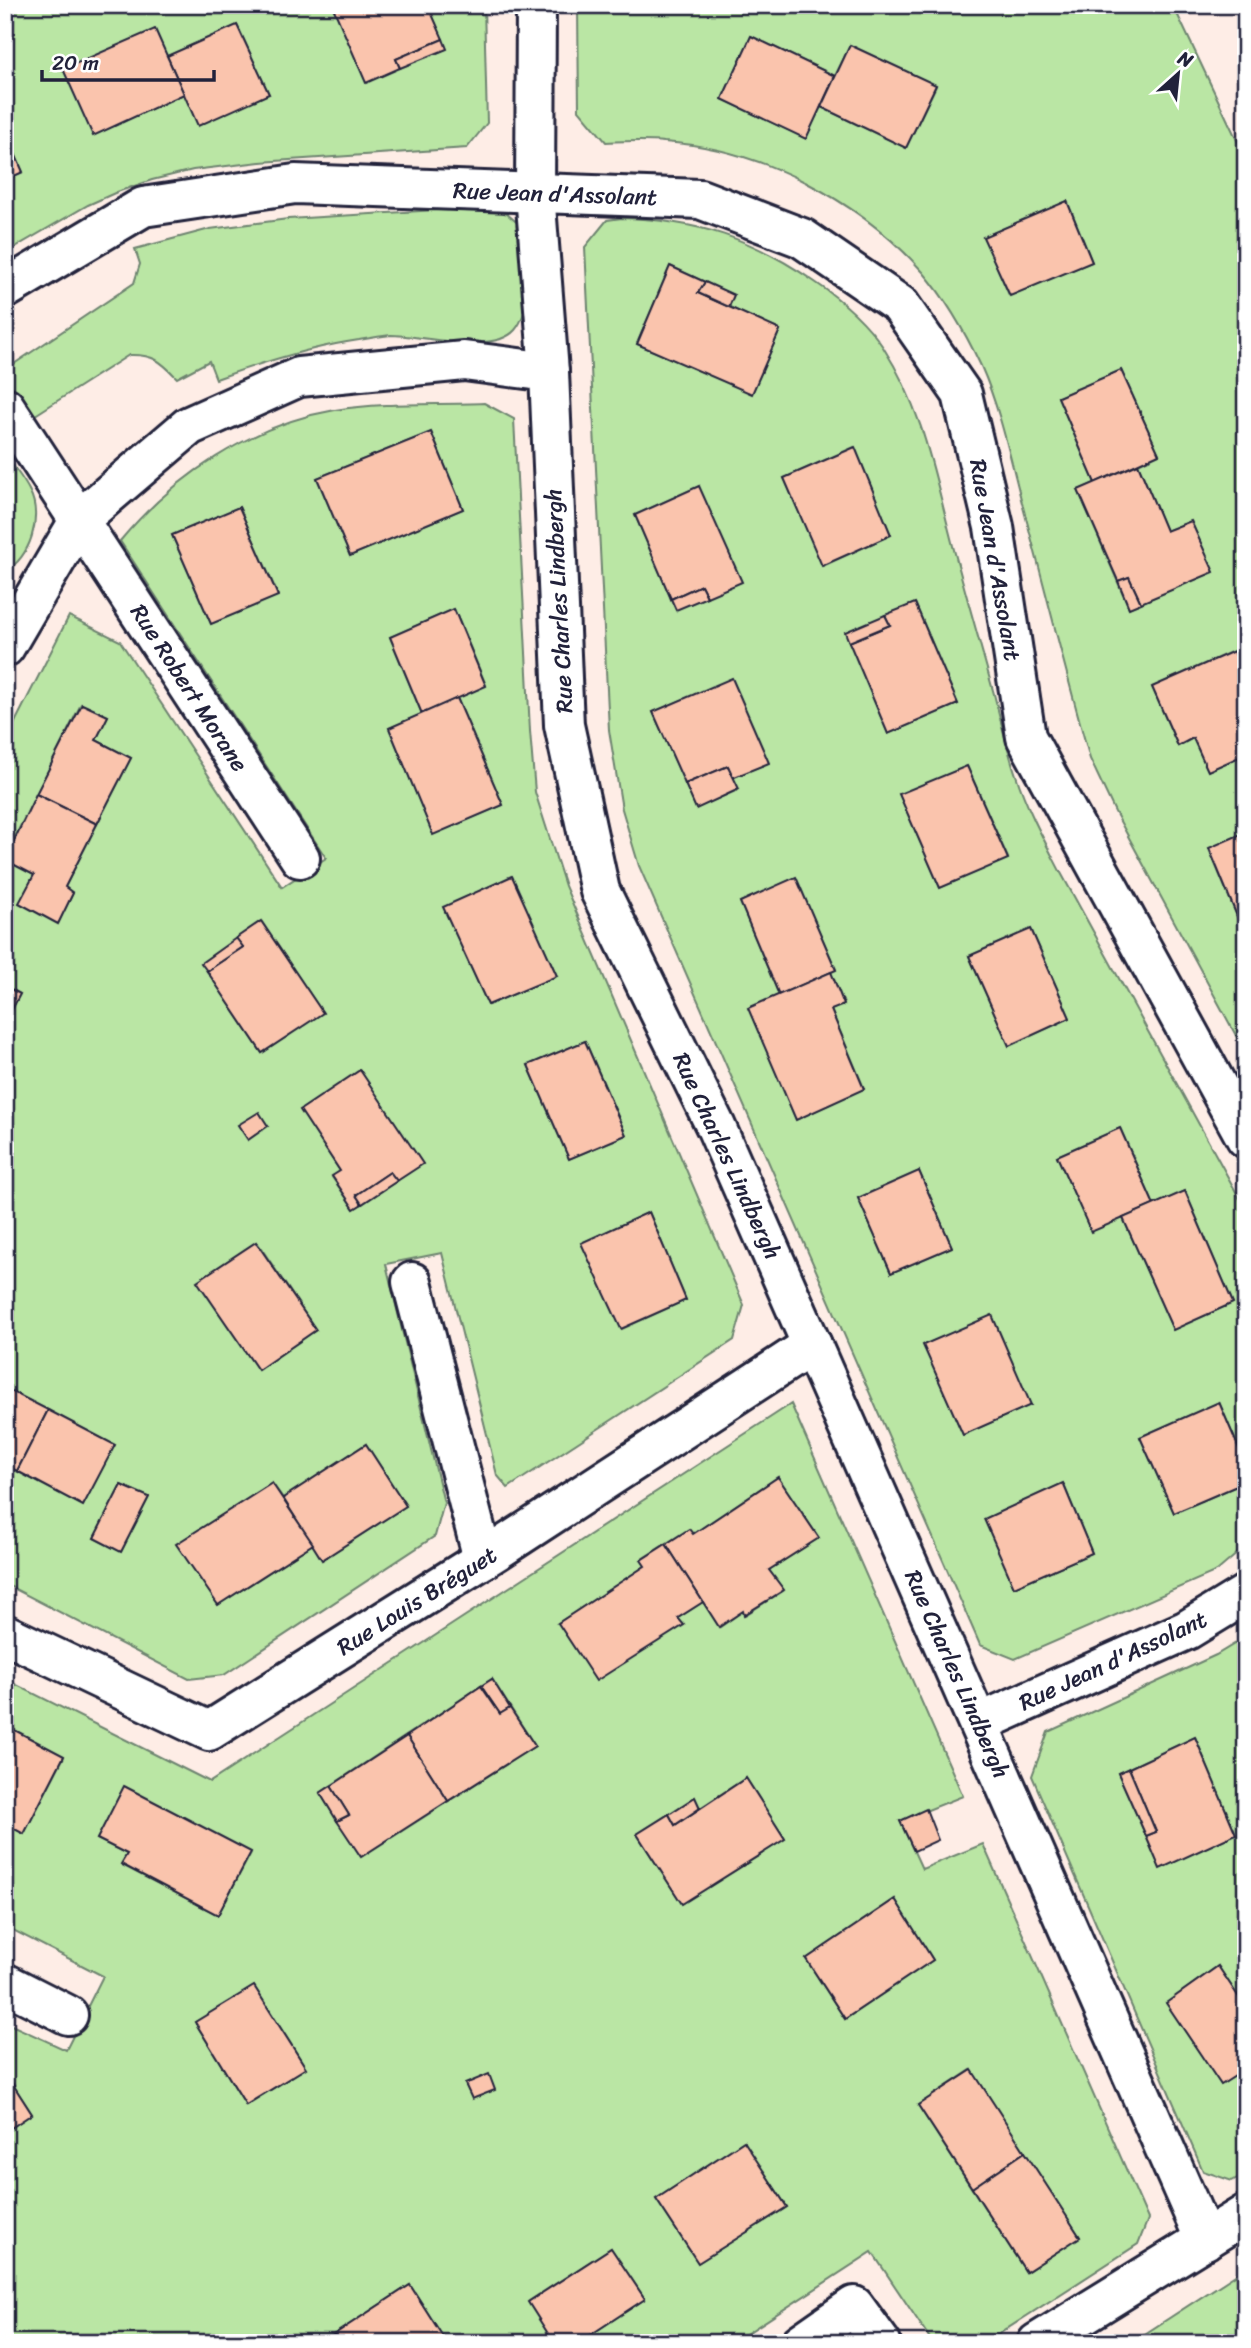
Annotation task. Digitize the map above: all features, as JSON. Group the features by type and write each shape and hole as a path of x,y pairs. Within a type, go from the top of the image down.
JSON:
{"street":[{"name":"Rue Charles Lindbergh","path":"536,5 535,193 549,372 564,725 600,891 716,1127 1205,2240"},
{"name":"Rue Jean d'Assolant","path":"5,289 143,207 295,184 700,199 802,238 900,305 961,394 994,527 1026,737 1246,1138"},
{"path":"5,646 80,519 189,426 299,377 464,361 549,372"},
{"name":"Rue Robert Morane","path":"5,407 300,858"},
{"path":"411,1282 483,1559"},
{"name":"Rue Louis Bréguet","path":"5,1634 209,1731 483,1559 812,1345"},
{"name":"Rue Jean d'Assolant","path":"979,1723 1187,1630 1246,1594"},
{"path":"5,1983 68,2015"},
{"path":"1037,2343 1246,2214"},
{"path":"801,2343 854,2306 881,2343"}],"green space":[{"path":"5,5 332,5 400,68 446,49 428,5 484,5 487,123 467,148 260,162 193,170 117,192 88,205 5,253 5,180 23,172 5,131","holes":["237,25 269,94 184,94 93,135 167,56"]},
{"path":"578,5 1173,5 1246,159 1246,678 1233,651 1152,687 1178,746 1193,738 1208,771 1246,754 1246,832 1209,849 1246,938 1246,1054 1115,812 1090,759 994,399 975,354 940,294 923,272 869,222 806,182 736,155 700,146 649,141 606,142 579,110","holes":["751,36 835,76 850,45 936,86 906,148 821,107 805,138 722,99","1067,201 1092,262 1009,295 984,237","1121,370 1159,454 1138,464 1166,531 1191,521 1213,572 1129,608 1078,490 1095,483 1058,397"]},
{"path":"487,207 507,214 521,226 527,294 521,320 515,330 505,337 474,343 383,336 305,351 216,379 209,361 177,378 156,360 129,355 29,419 5,387 5,370 134,283 140,264 135,249 210,229 288,219"},
{"path":"622,218 675,223 747,243 792,267 834,296 861,319 883,347 909,395 926,444 1007,745 1025,800 1060,871 1246,1210 1246,1465 1219,1402 1140,1437 1174,1513 1246,1482 1246,1546 1217,1571 1015,1659 980,1645 639,866 622,809 609,730 585,247 607,220","holes":["670,266 733,295 729,307 780,330 752,393 637,344","854,447 891,535 823,566 784,478","699,486 676,610 635,515","915,603 958,704 888,734 846,633","732,679 768,763 732,778 738,790 696,808 653,712","967,766 1008,858 940,888 900,795","795,878 836,969 831,972 844,1004 831,1010 864,1088 796,1120 749,1009 779,995 740,902","1031,929 1070,1018 1009,1046 969,956","1120,1128 1154,1205 1185,1191 1233,1303 1173,1330 1123,1218 1091,1231 1057,1156","919,1171 952,1247 891,1273 858,1198","924,1345 1030,1405 963,1435","1063,1483 1092,1553 1014,1587 985,1519"]},
{"path":"484,403 514,419 535,792 565,886 744,1305 734,1340 508,1488 497,1475 442,1253 386,1264 444,1503 435,1536 224,1675 189,1679 5,1584 5,1465 83,1506 114,1445 5,1388 5,1023 20,994 5,986 5,860 34,875 20,903 58,923 73,893 65,887 131,758 96,740 108,716 81,704 5,857 5,742 69,616 120,641 282,887 326,858 120,541 164,496 189,476 244,441 274,428 304,417 353,407","holes":["431,432 463,509 350,556 317,478","239,507 278,595 211,624 172,535","454,609 486,685 457,698 503,805 433,834 389,728 422,714 390,637","511,876 557,976 488,1005 444,908","262,922 322,1012 262,1053 202,963","585,1041 626,1135 569,1159 528,1065","360,1071 422,1164 354,1209 332,1177 340,1171 301,1110","649,1212 686,1300 622,1329 582,1243","257,1242 316,1330 258,1369 198,1281","366,1444 406,1506 323,1559 313,1544 218,1605 177,1544 272,1483 283,1498","121,1485 149,1497 121,1552 94,1538"]},
{"path":"5,454 25,482 34,502 35,513 32,536 27,547 14,565 5,571"},
{"path":"791,1404 963,1796 900,1821 922,1869 983,1844 1148,2219 1138,2244 985,2343 933,2343 872,2252 732,2343 578,2343 645,2299 611,2248 529,2301 554,2343 447,2343 410,2285 321,2343 5,2343 5,2132 32,2114 5,2072 5,2022 66,2050 103,1976 5,1926 5,1824 24,1834 64,1757 5,1725 5,1679 210,1782","holes":["778,1477 819,1538 769,1570 783,1591 745,1615 743,1611 720,1627 703,1602 678,1618 683,1625 558,1623 645,1566 642,1559 689,1529 693,1534","492,1679 535,1746 361,1857 320,1793","746,1778 785,1839 682,1904 637,1834 694,1798 700,1808","124,1787 251,1853 218,1915 122,1865 127,1854 97,1839","895,1899 933,1960 845,2019 806,1959","254,1986 306,2068 246,2105 195,2022","971,2070 1080,2237 1026,2272 918,2105","744,2142 787,2207 698,2263 656,2199"]},
{"path":"1246,1637 1246,2008 1218,1966 1167,2003 1221,2085 1246,2069 1246,2173 1232,2181 1203,2171 1032,1776 1048,1732 1216,1655","holes":["1195,1737 1236,1834 1160,1868 1118,1773"]},
{"path":"1246,2268 1246,2343 1131,2343"}],"building":[{"path":"332,5 428,5 443,39 396,59 400,68 366,83"},
{"path":"237,25 269,94 198,126 167,56"},
{"path":"155,29 184,94 93,136 63,69"},
{"path":"751,36 835,76 806,139 722,99"},
{"path":"443,39 447,49 400,68 396,59"},
{"path":"850,45 936,85 906,148 821,107"},
{"path":"5,131 23,172 5,180"},
{"path":"1067,201 1092,262 1010,296 983,237"},
{"path":"670,266 705,282 698,293 780,330 752,394 637,344"},
{"path":"705,282 734,295 729,307 698,293"},
{"path":"1121,370 1159,454 1095,483 1058,397"},
{"path":"431,432 463,509 350,556 317,478"},
{"path":"855,447 891,535 822,566 784,478"},
{"path":"1138,464 1166,531 1191,521 1214,572 1141,603 1129,577 1118,581 1078,490"},
{"path":"699,486 742,582 707,597 701,585 671,599 635,515"},
{"path":"239,507 278,596 211,624 172,535"},
{"path":"1129,577 1141,603 1129,608 1118,581"},
{"path":"701,585 707,597 676,610 671,599"},
{"path":"915,603 958,704 888,734 849,642 890,625 885,615"},
{"path":"454,609 486,686 422,714 390,637"},
{"path":"885,615 890,625 849,642 845,632"},
{"path":"1234,651 1246,678 1246,754 1208,771 1193,738 1178,746 1152,687"},
{"path":"732,678 769,763 732,778 728,766 685,784 653,712"},
{"path":"457,698 503,805 433,835 389,728"},
{"path":"82,704 108,716 96,740 131,758 97,824 36,794"},
{"path":"728,766 739,789 696,809 685,784"},
{"path":"967,766 1008,859 940,888 899,794"},
{"path":"36,794 97,824 65,887 73,893 58,924 19,903 34,875 5,860"},
{"path":"1246,832 1246,938 1209,848"},
{"path":"512,876 557,976 488,1005 443,907"},
{"path":"796,877 836,970 779,995 740,902"},
{"path":"261,921 323,1013 262,1053 207,971 243,947 236,938"},
{"path":"1031,929 1070,1018 1009,1046 969,956"},
{"path":"236,938 243,947 207,971 201,963"},
{"path":"831,972 844,1005 831,1010 864,1089 796,1120 748,1008"},
{"path":"5,986 20,994 5,1023"},
{"path":"585,1041 626,1135 569,1159 528,1065"},
{"path":"360,1070 423,1164 397,1181 390,1172 356,1195 362,1204 354,1209 332,1176 340,1171 300,1110"},
{"path":"259,1112 268,1126 248,1140 238,1125"},
{"path":"1120,1128 1154,1205 1091,1232 1057,1156"},
{"path":"919,1171 952,1247 891,1273 858,1198"},
{"path":"390,1172 397,1181 362,1204 356,1195"},
{"path":"1185,1191 1233,1303 1173,1330 1123,1218"},
{"path":"649,1212 686,1300 621,1329 581,1243"},
{"path":"256,1242 316,1330 258,1370 197,1281"},
{"path":"992,1315 1031,1405 963,1435 923,1345"},
{"path":"5,1388 48,1410 17,1471 5,1465"},
{"path":"1219,1402 1246,1465 1246,1482 1174,1513 1140,1437"},
{"path":"48,1410 115,1445 83,1506 17,1471"},
{"path":"366,1444 406,1506 322,1560 283,1498"},
{"path":"778,1477 819,1538 769,1570 784,1590 719,1627 666,1544 689,1529 693,1534"},
{"path":"272,1483 313,1544 218,1605 176,1544"},
{"path":"1063,1483 1092,1553 1014,1587 984,1519"},
{"path":"121,1485 149,1497 121,1552 94,1538"},
{"path":"666,1544 703,1602 678,1618 684,1625 596,1681 558,1623 645,1566 641,1560"},
{"path":"492,1679 510,1708 500,1714 481,1686"},
{"path":"481,1686 500,1714 510,1708 535,1746 448,1801 407,1736"},
{"path":"5,1725 64,1756 24,1834 5,1824"},
{"path":"407,1736 448,1801 361,1857 337,1821 349,1815 331,1786"},
{"path":"1195,1737 1236,1834 1160,1869 1146,1836 1156,1832 1129,1768"},
{"path":"1129,1768 1156,1832 1146,1836 1118,1773"},
{"path":"746,1778 785,1839 682,1904 637,1834 669,1814 675,1825"},
{"path":"124,1786 251,1852 218,1915 121,1864 127,1854 97,1839"},
{"path":"331,1786 349,1815 337,1821 320,1793"},
{"path":"695,1797 700,1808 675,1825 669,1814"},
{"path":"926,1809 938,1840 914,1851 900,1821"},
{"path":"895,1899 933,1960 845,2019 806,1959"},
{"path":"1218,1966 1246,2008 1246,2069 1221,2085 1166,2003"},
{"path":"254,1986 306,2068 246,2105 195,2022"},
{"path":"972,2070 1025,2152 972,2188 918,2105"},
{"path":"5,2072 32,2114 5,2132"},
{"path":"489,2074 495,2090 472,2099 465,2084"},
{"path":"744,2141 787,2207 698,2263 656,2199"},
{"path":"1025,2152 1080,2237 1026,2272 972,2188"},
{"path":"611,2248 645,2299 578,2343 554,2343 528,2302"},
{"path":"410,2285 447,2343 321,2343"}]}
